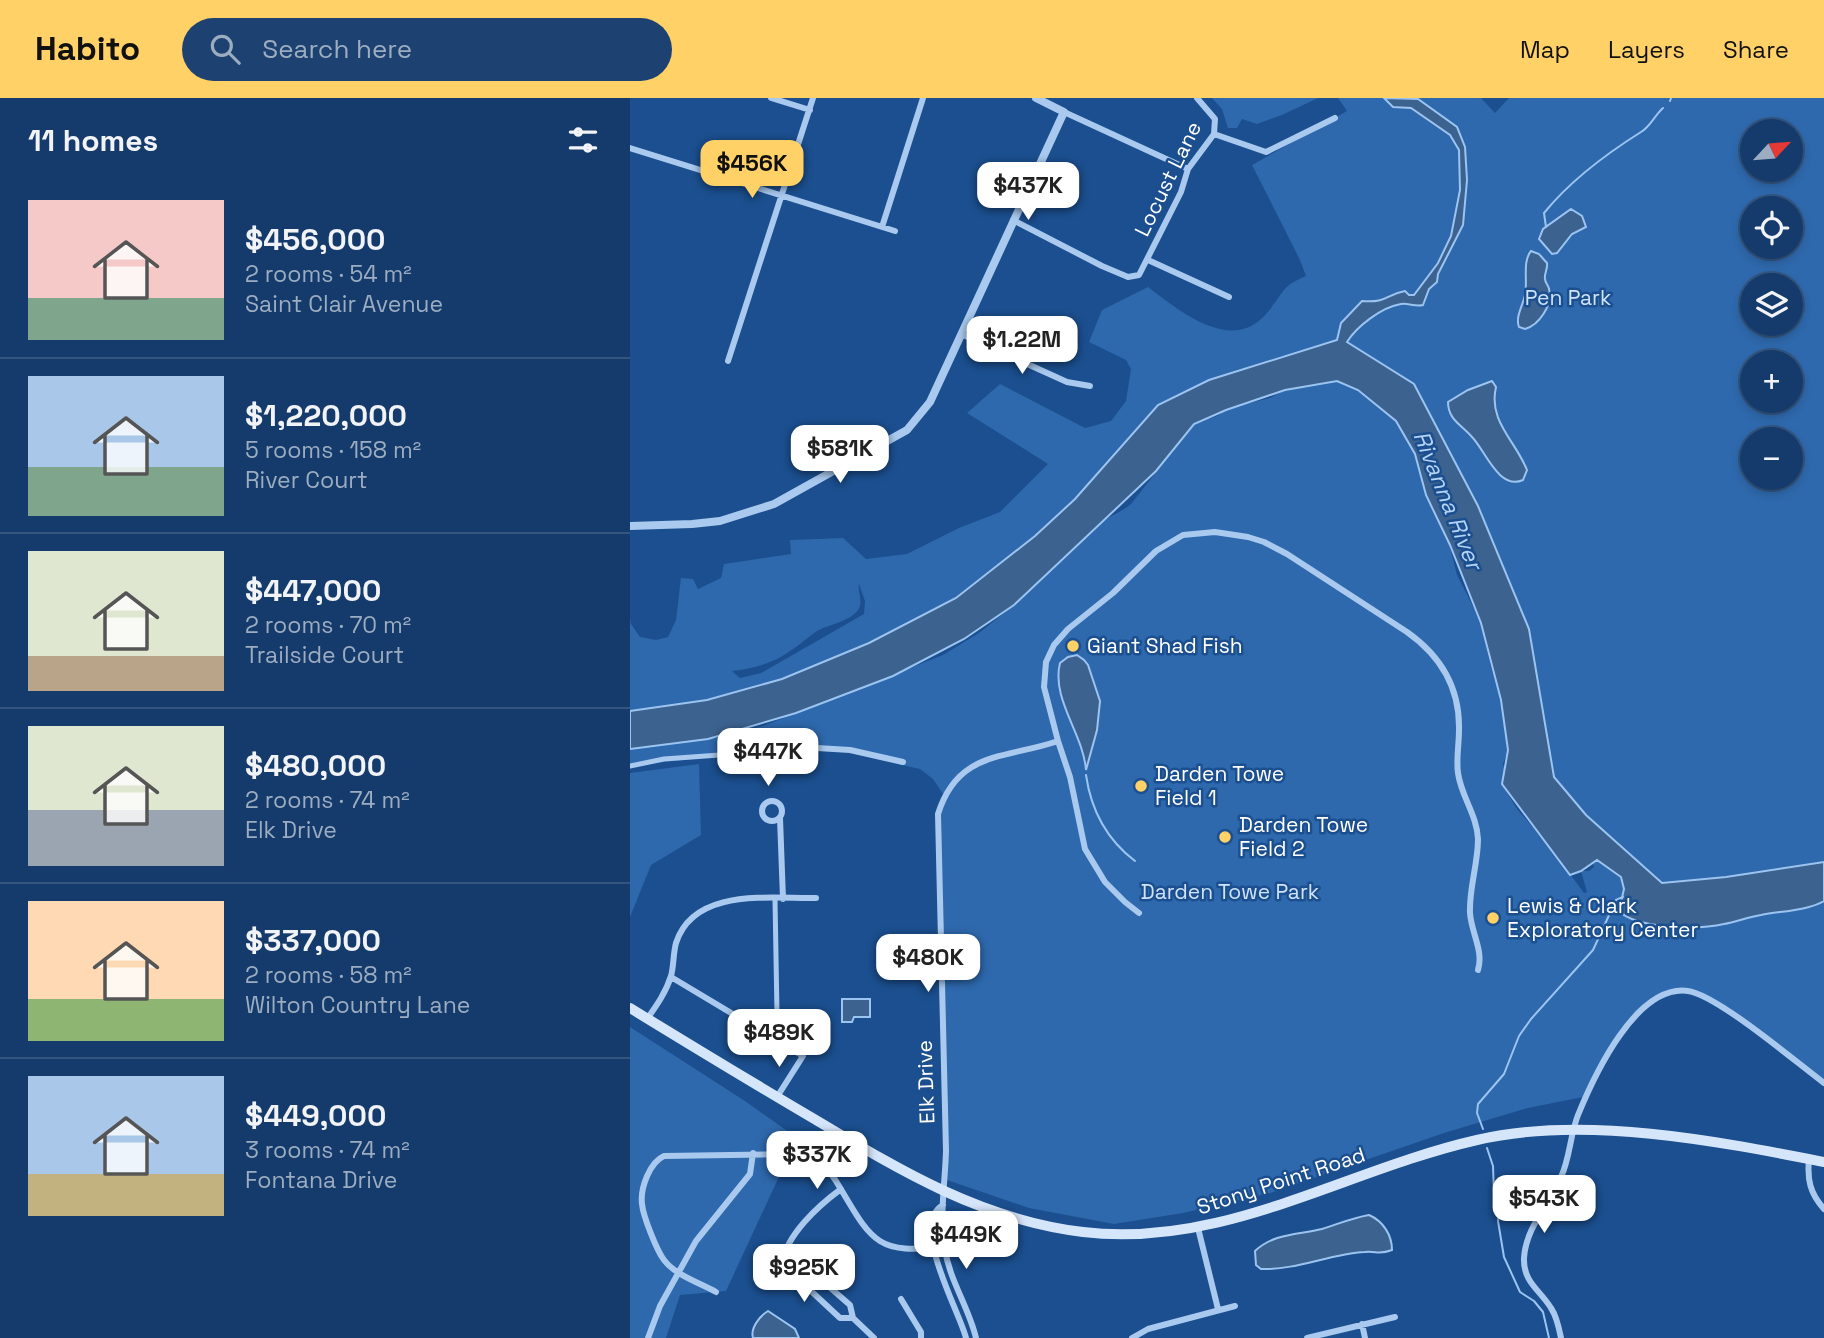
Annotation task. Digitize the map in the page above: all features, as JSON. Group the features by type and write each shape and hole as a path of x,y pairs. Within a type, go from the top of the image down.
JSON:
{"main road":[{"name":"Stony Point Road","path":"630,1008 943,1192 1018,1219 1081,1232 1134,1235 1198,1228 1251,1214 1449,1147 1496,1136 1574,1130 1627,1133 1710,1142 1824,1162"}],"street":[{"path":"771,98 810,110"},
{"path":"728,361 813,98"},
{"path":"882,227 923,98"},
{"path":"1036,98 1188,169"},
{"name":"Locust Lane","path":"1013,220 1102,266 1128,277 1136,277 1142,272 1181,192 1188,169 1214,134 1215,120 1197,98"},
{"path":"630,526 701,524 756,512 907,430 923,413 1064,112"},
{"path":"1214,134 1266,152 1335,118"},
{"path":"630,148 895,231"},
{"path":"1148,260 1228,297"},
{"path":"961,334 1067,383 1090,386"},
{"path":"1139,912 1105,882 1085,849 1070,777 1044,696 1044,673 1054,645 1068,629 1114,593 1156,551 1177,538 1194,533 1215,532 1248,537 1275,547 1421,642 1448,674 1459,718 1458,775 1478,830 1478,853 1470,911 1480,957 1478,970"},
{"name":"Elk Drive","path":"976,1338 944,1246 943,1192 946,1151 937,822 948,790 962,773 977,762 1058,741"},
{"path":"630,766 664,759 817,748 850,750 903,762"},
{"path":"777,1014 780,818"},
{"path":"647,1019 663,996 671,977 679,935 689,921 702,910 725,901 816,898"},
{"path":"671,977 803,1055 778,1097"},
{"path":"1561,1338 1553,1310 1529,1282 1524,1260 1532,1227 1564,1170 1577,1116 1600,1071 1625,1029 1652,1000 1672,992 1688,991 1712,1000 1824,1083"},
{"path":"777,1023 777,1036"},
{"path":"777,1045 777,1053"},
{"path":"716,1292 679,1271 662,1256 643,1209 642,1197 651,1167 664,1156 797,1152 813,1157 825,1166 865,1229 876,1240 906,1250 944,1246"},
{"path":"648,1338 660,1306 702,1231 747,1180 752,1168 753,1153"},
{"path":"1809,1159 1808,1183 1824,1209"},
{"path":"841,1189 813,1214 797,1233 782,1261 786,1269 840,1318 853,1318"},
{"path":"943,1205 937,1208 933,1215 933,1248 957,1309 965,1338"},
{"path":"1198,1228 1218,1309"},
{"path":"787,1250 850,1306 853,1318 874,1338"},
{"path":"901,1298 921,1332 921,1338"},
{"path":"1132,1338 1148,1329 1235,1306"},
{"path":"1307,1338 1395,1317"},
{"path":"1362,1324 1365,1338"}],"green space":[{"path":"1212,98 1318,98 1257,124 1242,119 1237,128 1228,128 1222,109"},
{"path":"1338,98 1403,98 1464,145 1457,127 1415,98 1481,98 1495,113 1509,98 1824,98 1824,867 1692,893 1622,877 1624,889 1619,911 1639,923 1667,927 1722,925 1747,917 1813,907 1824,901 1824,1085 1726,1010 1692,993 1675,993 1660,999 1636,1017 1614,1048 1588,1096 1528,1108 1444,1133 1270,1193 1183,1213 1114,1224 1029,1208 944,1179 936,827 945,797 933,779 920,769 856,752 828,750 630,765 630,748 719,737 763,726 943,655 979,633 1014,605 1099,524 1131,504 1194,424 1217,416 1229,408 1270,398 1285,390 1334,379 1366,394 1407,426 1447,535 1457,575 1480,620 1501,700 1508,750 1503,764 1505,772 1502,784 1517,809 1551,848 1584,893 1587,892 1581,871 1589,871 1594,867 1592,860 1551,806 1412,394 1335,341 1301,352 1143,422 1075,499 1035,536 956,598 869,643 782,679 707,700 630,711 630,618 640,637 656,640 668,637 676,620 681,578 693,579 698,589 721,578 724,564 791,554 790,540 843,538 866,559 907,554 959,528 1000,512 1048,464 967,413 1000,384 1085,428 1111,421 1126,401 1131,369 1126,360 1089,342 1102,310 1148,287 1190,317 1222,330 1238,330 1253,325 1267,313 1287,287 1306,276 1252,165 1347,111","holes":["859,584 865,601 864,614 761,673 740,678 732,671 771,662 819,630 855,614 860,607"]},
{"path":"699,764 701,835 651,865 630,917 630,773"},
{"path":"630,1027 797,1138 726,1291 680,1295 666,1338 630,1338"}],"water":[{"name":"Rivanna River","path":"1384,98 1418,99 1457,127 1465,147 1467,180 1463,225 1438,274 1437,282 1429,289 1423,305 1401,304 1386,309 1363,324 1347,342 1414,384 1478,506 1529,629 1554,777 1586,815 1662,883 1726,877 1824,862 1824,901 1801,909 1713,926 1653,925 1628,917 1619,911 1624,889 1621,877 1597,860 1570,875 1502,784 1508,750 1501,700 1481,623 1450,545 1426,495 1415,454 1396,421 1358,390 1337,381 1285,390 1194,424 1156,471 1014,605 964,639 893,676 796,713 708,739 630,749 630,711 707,700 782,679 869,643 956,598 1035,536 1075,499 1158,405 1209,380 1337,340 1341,323 1362,301 1381,300 1405,291 1414,295 1438,263 1451,236 1460,190 1459,150 1450,135 1411,108 1393,107"},
{"path":"1571,209 1582,216 1586,227 1572,234 1557,253 1552,254 1539,239 1543,229"},
{"path":"1531,251 1539,254 1547,263 1545,279 1550,295 1544,314 1525,329 1519,327 1518,319 1525,295 1527,260"},
{"path":"1492,381 1496,387 1499,420 1527,470 1523,480 1514,482 1500,475 1477,443 1450,413 1448,402 1468,390"},
{"path":"1077,655 1088,665 1100,701 1097,730 1086,770 1084,756 1063,703 1058,676 1060,663"},
{"path":"842,999 870,999 870,1017 854,1017 852,1022 842,1022"},
{"path":"1369,1215 1386,1229 1392,1250 1381,1253 1352,1253 1275,1269 1261,1269 1256,1265 1255,1251 1270,1241"},
{"path":"768,1311 795,1329 799,1338 753,1338 756,1323"}],"waterway":[{"path":"1546,227 1544,213 1565,190 1602,159 1644,130 1663,108"},
{"path":"1086,775 1088,788 1102,823 1116,843 1135,861"},
{"path":"1483,1129 1477,1113 1478,1104 1504,1074 1519,1036 1593,950 1616,900 1623,897"},
{"path":"1487,1148 1493,1166 1494,1194 1499,1210 1498,1221 1504,1257 1520,1292 1534,1301 1543,1312 1549,1338"}],"place":[{"name":"Giant Shad Fish","path":"1073,646"},
{"name":"Darden Towe Field 1","path":"1141,786"},
{"name":"Darden Towe Field 2","path":"1225,837"},
{"name":"Lewis & Clark Exploratory Center","path":"1493,918"}],"park label":[{"name":"Pen Park","path":"1568,298"},
{"name":"Darden Towe Park","path":"1230,892"}]}
